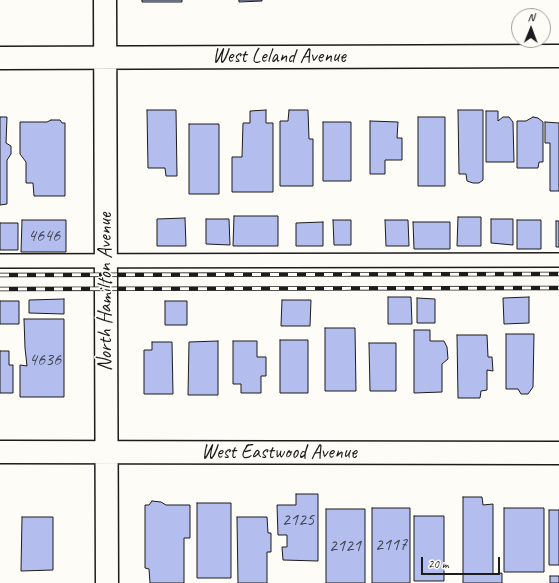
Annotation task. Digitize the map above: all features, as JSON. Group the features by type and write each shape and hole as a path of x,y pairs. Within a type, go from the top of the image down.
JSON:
{"street":[{"name":"North Hamilton Avenue","path":"105,0 107,583"},
{"name":"West Leland Avenue","path":"0,58 559,56"},
{"name":"West Eastwood Avenue","path":"0,452 559,453"}],"lane":[{"path":"0,260 559,260"}],"building":[{"path":"142,0 182,0 182,2 142,2"},
{"path":"239,0 262,0 262,1 239,2"},
{"path":"147,110 176,110 177,176 166,176 165,168 148,168"},
{"path":"266,110 266,123 273,123 273,192 232,192 232,157 242,157 243,123 250,123 250,111"},
{"path":"289,110 308,110 309,139 313,139 313,186 280,186 280,121 288,121"},
{"path":"458,110 483,110 483,180 479,183 467,181 466,174 459,174"},
{"path":"486,111 498,111 498,121 503,117 509,117 513,122 514,162 486,162"},
{"path":"0,117 7,117 6,143 11,146 11,154 7,160 7,204 0,205"},
{"path":"418,117 445,117 445,186 418,186"},
{"path":"533,117 538,118 543,122 543,162 539,162 538,168 517,168 517,121 526,121"},
{"path":"51,120 60,120 62,123 65,123 65,196 34,196 33,183 26,183 26,162 20,154 20,122 47,122"},
{"path":"370,121 398,122 397,138 402,138 402,160 385,160 385,174 370,174"},
{"path":"323,122 351,122 351,181 323,181"},
{"path":"545,122 559,123 559,191 550,191 550,143 545,143"},
{"path":"189,124 219,124 219,194 189,194"},
{"path":"234,216 278,216 278,246 233,246"},
{"path":"458,217 481,217 481,246 457,246"},
{"path":"185,218 186,246 157,246 157,219"},
{"path":"206,219 229,219 230,245 206,244"},
{"path":"491,219 513,219 513,245 491,243"},
{"path":"22,220 66,220 66,252 21,252"},
{"path":"333,220 351,220 351,245 334,245"},
{"path":"385,220 408,220 409,246 386,246"},
{"path":"517,220 541,220 541,249 517,249"},
{"path":"556,221 559,221 559,247 556,247"},
{"path":"323,222 323,246 296,246 296,223"},
{"path":"413,222 450,222 450,249 414,249"},
{"path":"0,223 18,223 18,250 0,250"},
{"path":"388,297 411,297 412,324 388,324"},
{"path":"529,297 529,323 504,324 503,298"},
{"path":"417,298 435,299 435,323 417,323"},
{"path":"64,299 64,314 29,313 29,300"},
{"path":"282,300 311,300 310,326 281,326"},
{"path":"0,301 19,301 19,324 0,324"},
{"path":"165,301 187,301 187,325 165,325"},
{"path":"24,319 64,319 64,397 20,397 20,365 27,366"},
{"path":"325,328 355,328 356,391 325,391"},
{"path":"414,330 430,330 430,341 444,341 447,347 448,359 442,364 442,392 414,393"},
{"path":"506,334 534,334 533,387 528,394 521,394 518,389 506,389"},
{"path":"457,335 487,335 488,357 492,357 493,371 487,370 487,390 481,391 480,398 458,398"},
{"path":"280,340 308,340 308,393 280,393"},
{"path":"218,341 218,395 188,395 189,342"},
{"path":"233,341 257,341 257,357 266,357 266,376 261,376 261,393 241,393 241,384 233,384"},
{"path":"152,342 172,342 173,394 144,394 144,350 152,350"},
{"path":"369,343 396,343 396,391 370,391"},
{"path":"0,351 9,351 9,365 13,365 13,393 0,393"},
{"path":"296,494 318,494 318,561 283,560 282,547 287,547 287,535 278,535 277,505 296,505"},
{"path":"463,497 482,497 483,505 493,504 493,574 502,573 502,583 463,583"},
{"path":"152,501 161,502 166,505 190,505 190,538 184,538 184,583 150,583 149,569 145,568 145,505 149,505"},
{"path":"197,503 231,503 231,578 197,578"},
{"path":"372,508 410,508 410,583 372,583"},
{"path":"504,508 544,508 544,572 504,572"},
{"path":"326,509 365,509 365,583 326,583"},
{"path":"549,510 559,510 559,565 549,565"},
{"path":"414,516 444,516 444,581 414,581"},
{"path":"22,517 53,517 53,570 21,571"},
{"path":"237,517 267,517 268,533 271,533 271,552 267,552 267,583 238,583"},
{"path":"550,576 559,576 559,583 550,583"}],"railway":[{"path":"0,275 559,274"},
{"path":"0,289 559,288"}]}
